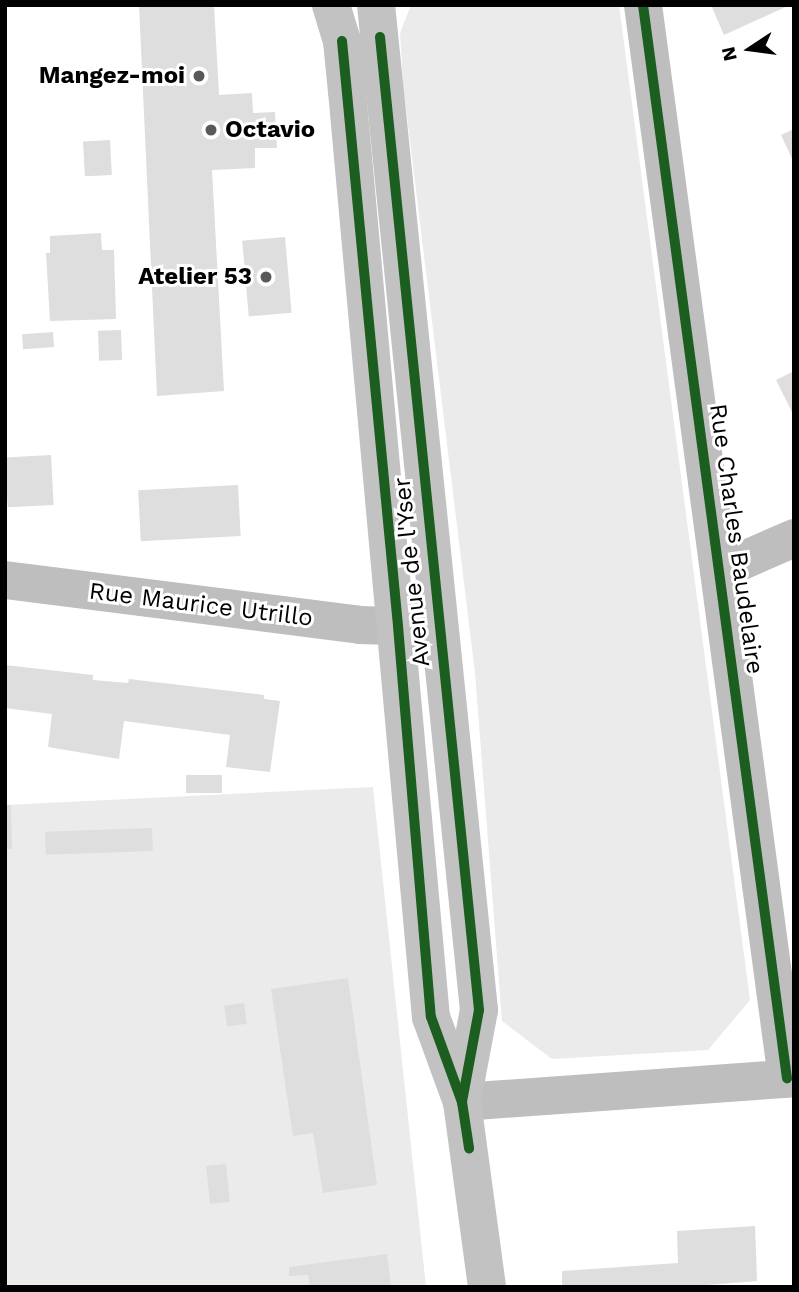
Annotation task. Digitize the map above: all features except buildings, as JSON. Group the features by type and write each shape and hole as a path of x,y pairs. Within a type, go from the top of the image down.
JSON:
{"main road":[{"name":"Avenue de l'Yser","path":"331,5 342,41 347,91 398,626 431,1017 462,1102 487,1287"},
{"name":"Avenue de l'Yser","path":"376,5 479,1010 462,1102"}],"street":[{"name":"Rue Charles Baudelaire","path":"643,5 790,1078"},
{"path":"719,571 794,538"},
{"name":"Rue Maurice Utrillo","path":"5,580 360,625 398,626"},
{"name":"Avenue de l'Yser","path":"398,626 438,618"},
{"path":"462,1102 790,1078"}],"shaded area":[{"path":"411,5 619,5 750,1000 708,1050 552,1059 502,1021 475,673 403,84 400,33"},
{"path":"373,787 426,1287 5,1287 5,805"}],"cycle path":[{"path":"643,5 787,1078"},
{"path":"380,37 479,1010 462,1102"},
{"path":"342,41 398,626 431,1017 462,1102 469,1148"}],"place":[{"name":"Mangez-moi","path":"199,76"},
{"name":"Octavio","path":"211,130"},
{"name":"Atelier 53","path":"266,277"}]}
